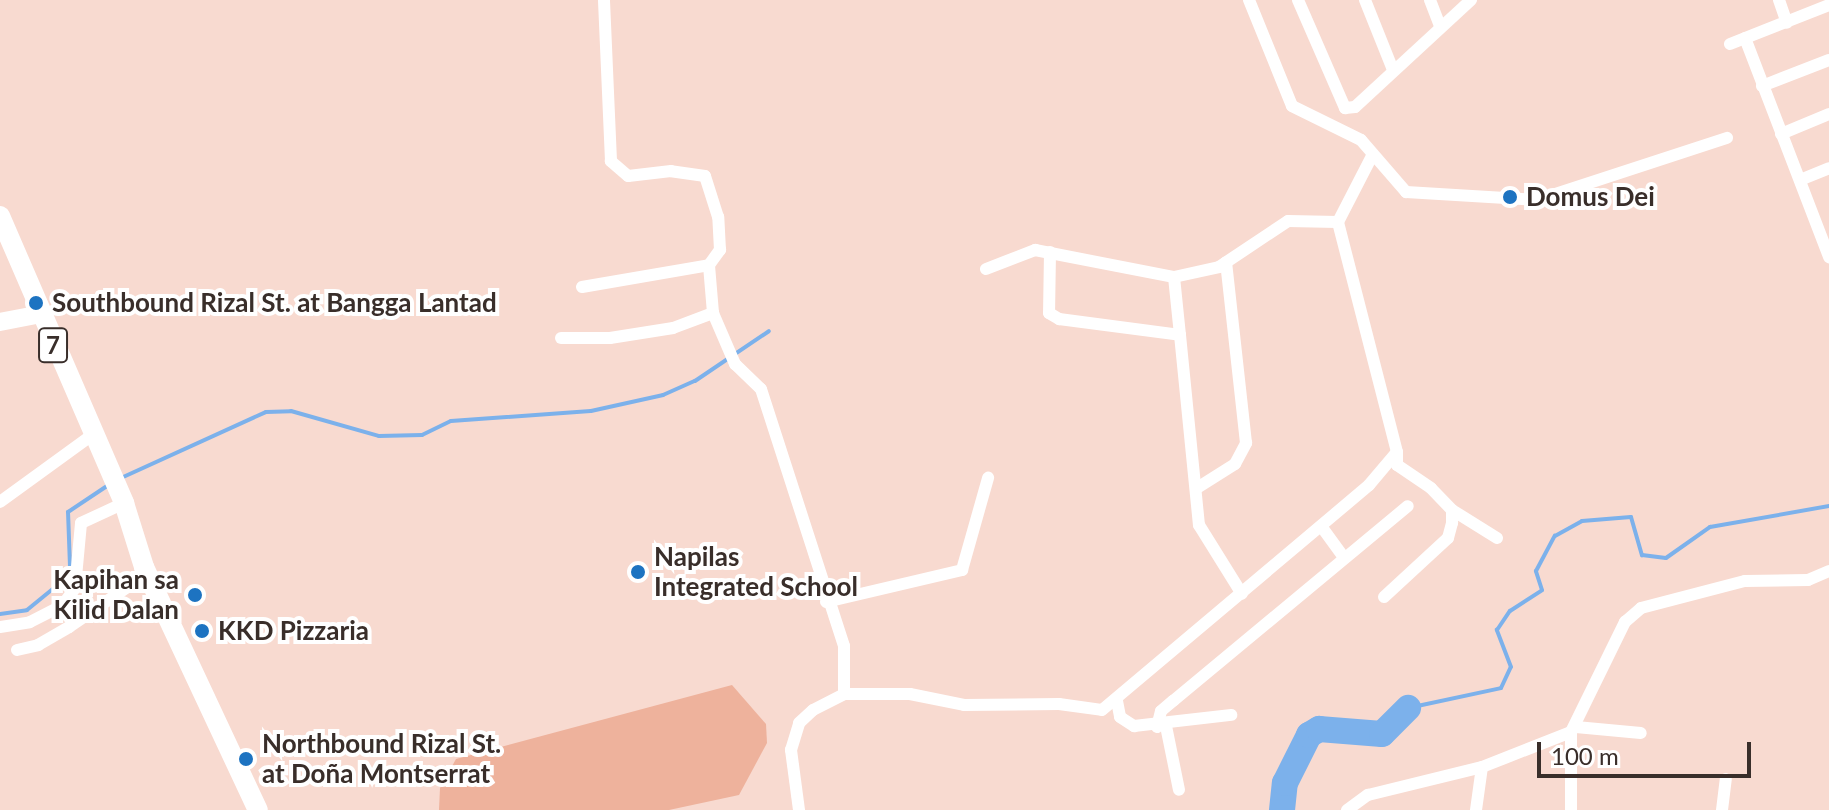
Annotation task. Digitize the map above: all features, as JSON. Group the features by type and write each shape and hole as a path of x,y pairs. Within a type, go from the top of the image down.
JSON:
{"main road":[{"name":"7","path":"0,216 91,436 123,500 144,567 258,810"}],"street":[{"path":"604,0 611,161 628,176 671,171 705,176 714,193 720,250 709,265 713,313 735,364 761,389 826,602 844,646 844,694"},
{"path":"1249,0 1292,106 1361,140 1406,192 1537,200 1727,138"},
{"path":"1298,0 1345,108 1355,107 1471,0"},
{"path":"1365,0 1393,70"},
{"path":"1430,0 1440,26"},
{"path":"1779,0 1787,23"},
{"path":"1730,44 1829,5"},
{"path":"1745,38 1829,257"},
{"path":"1762,86 1829,60"},
{"path":"1781,134 1829,114"},
{"path":"1373,154 1338,222 1397,452 1397,465 1405,475 1431,488 1452,510 1497,538"},
{"path":"1800,180 1829,168"},
{"path":"1816,222 1829,216"},
{"path":"986,269 1021,252 1050,252 1174,277 1226,262 1288,221 1338,222"},
{"path":"1050,252 1052,317 1180,335"},
{"path":"1197,488 1235,464 1246,443 1226,262"},
{"path":"582,287 709,265"},
{"path":"1174,277 1205,542 1242,594"},
{"path":"561,338 610,338 673,328 713,313"},
{"path":"0,322 41,314"},
{"path":"0,502 91,436"},
{"path":"799,810 791,750 799,723 844,694 910,694 964,705 1059,704 1094,711 1117,701 1369,485 1397,452"},
{"path":"826,602 962,570 988,478"},
{"path":"0,627 30,622 62,606 75,588 81,523 123,500"},
{"path":"1179,790 1162,727 1161,711 1408,506"},
{"path":"1384,597 1448,538 1452,510"},
{"path":"1321,526 1344,558"},
{"path":"17,650 38,645 69,627 135,582 144,567"},
{"path":"1571,810 1573,730 1625,622 1641,608 1745,581 1808,580 1829,571"},
{"path":"1117,701 1127,724 1162,727 1231,715"},
{"path":"1347,810 1368,795 1482,767 1573,730 1641,733"},
{"path":"1476,810 1482,767"},
{"path":"1722,810 1726,779"}],"shaded area":[{"path":"732,685 766,724 767,743 739,795 669,810 439,810 440,788 456,759"}],"waterway":[{"path":"121,478 266,412 291,411 379,436 422,435 451,421 591,411 663,395 695,381 769,331"},
{"path":"0,614 27,610 65,579 70,566 68,512 110,484"},
{"path":"1408,708 1501,688 1511,667 1497,630 1510,611 1542,590 1536,571 1555,536 1582,521 1631,517 1642,555 1666,558 1710,527 1829,506"},
{"path":"1282,810 1285,783 1309,735 1319,729 1382,734 1408,708"}],"place":[{"name":"Domus Dei","path":"1510,197"},
{"name":"Southbound Rizal St. at Bangga Lantad","path":"36,303"},
{"name":"Napilas Integrated School","path":"638,572"},
{"name":"Kapihan sa Kilid Dalan","path":"195,595"},
{"name":"KKD Pizzaria","path":"202,631"},
{"name":"Northbound Rizal St. at Doña Montserrat","path":"246,759"}]}
